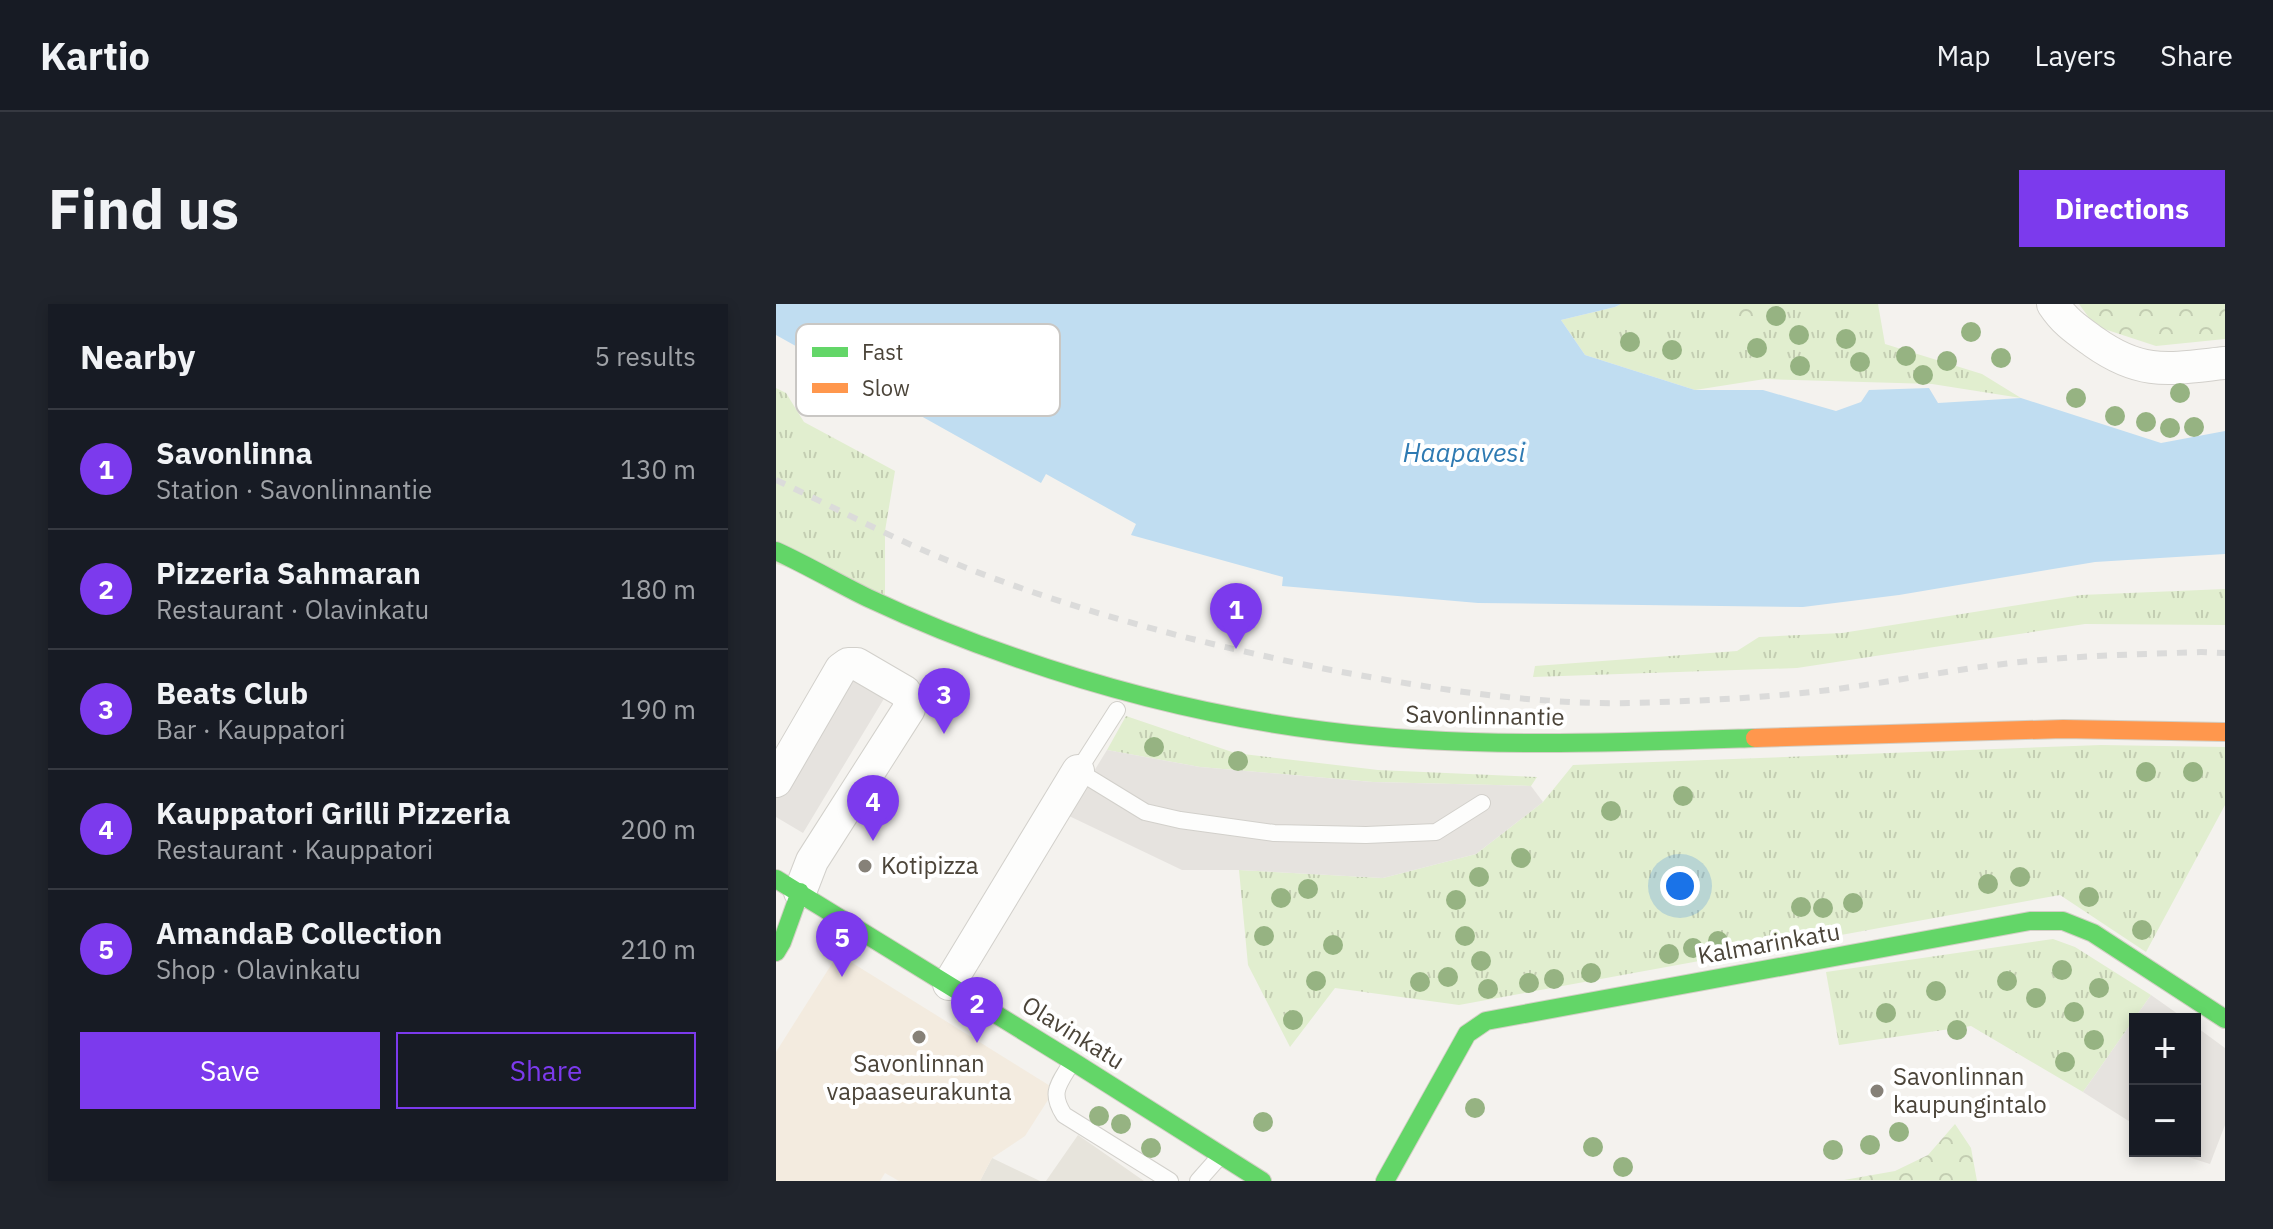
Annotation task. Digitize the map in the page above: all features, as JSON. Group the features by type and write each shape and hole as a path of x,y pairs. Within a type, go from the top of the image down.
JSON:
{"main road":[{"name":"Savonlinnantie","path":"779,552 853,591 1022,660 1179,704 1288,726 1376,738 1468,742 1633,742 2016,729 2225,732"},
{"name":"Olavinkatu","path":"788,885 1262,1181"},
{"path":"776,952 782,942 788,885"},
{"name":"Kalmarinkatu","path":"1385,1181 1467,1034 1486,1021 2030,921 2063,921 2093,933 2225,1019"}],"street":[{"path":"2053,304 2064,321 2114,356 2141,367 2177,368 2225,363"},
{"path":"776,781 841,669 848,664 857,664 905,692 909,709 812,861 788,885"},
{"path":"949,984 1078,771"}],"lane":[{"path":"1117,710 1078,771 1145,812 1274,833 1366,835 1436,832 1482,803"},
{"path":"1072,1061 1055,1092 1064,1115 1170,1181"},
{"path":"1198,1181 1221,1155"}],"shaded area":[{"path":"849,676 885,697 803,833 776,817 776,798"},
{"path":"1107,750 1200,767 1372,782 1531,786 1543,802 1476,854 1383,878 1182,870 1067,815"},
{"path":"838,954 1055,1089 1025,1136 992,1158 980,1181 899,1181 885,1173 880,1181 776,1181 776,1052"},
{"path":"2151,995 2176,1013 2138,1013"},
{"path":"2129,1026 2129,1121 2083,1092"},
{"path":"2201,1030 2225,1048 2225,1125 2210,1164 2188,1157 2201,1157"},
{"path":"1078,1135 1144,1181 1046,1181"},
{"path":"992,1158 1040,1181 980,1181"}],"green space":[{"path":"1621,304 1878,304 1885,344 1982,374 2021,398 1932,384 1765,379 1695,390 1585,355 1561,320"},
{"path":"1712,304 1772,304 1760,322 1742,328 1724,322"},
{"path":"2079,304 2225,304 2225,339 2156,346 2095,326"},
{"path":"776,388 786,393 796,409 796,416 800,416 804,422 895,471 885,531 885,597 776,564"},
{"path":"2225,589 2225,625 2085,624 1797,668 1533,677 1535,666 1737,651 1759,637 1842,633 2081,595"},
{"path":"1126,716 1235,753 1378,770 1537,777 1531,786 1373,782 1200,767 1107,750"},
{"path":"2101,745 2225,747 2225,805 2146,952 2060,895 1459,1005 1335,988 1290,1047 1248,965 1239,870 1383,878 1476,854 1543,802 1573,765"},
{"path":"2053,939 2075,947 2151,995 2138,1013 2129,1013 2129,1026 2083,1092 1971,1026 1839,1045 1826,972"},
{"path":"1955,1124 1971,1148 1977,1181 1844,1180 1895,1171 1928,1155"}],"water":[{"name":"Haapavesi","path":"776,304 1621,304 1561,320 1585,355 1695,390 1763,390 1836,411 1861,402 1869,390 1929,388 1938,403 2021,398 2161,443 2225,431 2225,554 2095,562 1899,595 1803,607 1478,603 1282,586 1283,577 1131,535 1136,524 1046,474 1041,483 921,416 1060,416 1060,324 796,324 796,346 776,335"}],"railway":[{"path":"776,480 927,552 1090,611 1282,660 1480,694 1594,703 1705,700 1829,690 2041,660 2225,653"}],"traffic: fast":[{"path":"776,551 886,606 995,650 1129,692 1246,719 1378,737 1432,740 1594,743 1755,738"},
{"path":"776,879 1262,1181"},
{"path":"776,952 800,892"},
{"path":"1385,1181 1467,1034 1486,1021 2030,921 2063,921 2093,933 2225,1019"}],"traffic: slow":[{"path":"1755,738 2063,729 2225,732"}],"place":[{"name":"Savonlinna","path":"1236,649"},
{"name":"Beats Club","path":"944,734"},
{"name":"Kauppatori Grilli Pizzeria","path":"873,841"},
{"name":"Kotipizza","path":"865,866"},
{"name":"AmandaB Collection","path":"842,977"},
{"name":"Savonlinnan vapaaseurakunta","path":"919,1037"},
{"name":"Pizzeria Sahmaran","path":"977,1043"},
{"name":"Savonlinnan kaupungintalo","path":"1877,1091"}]}
